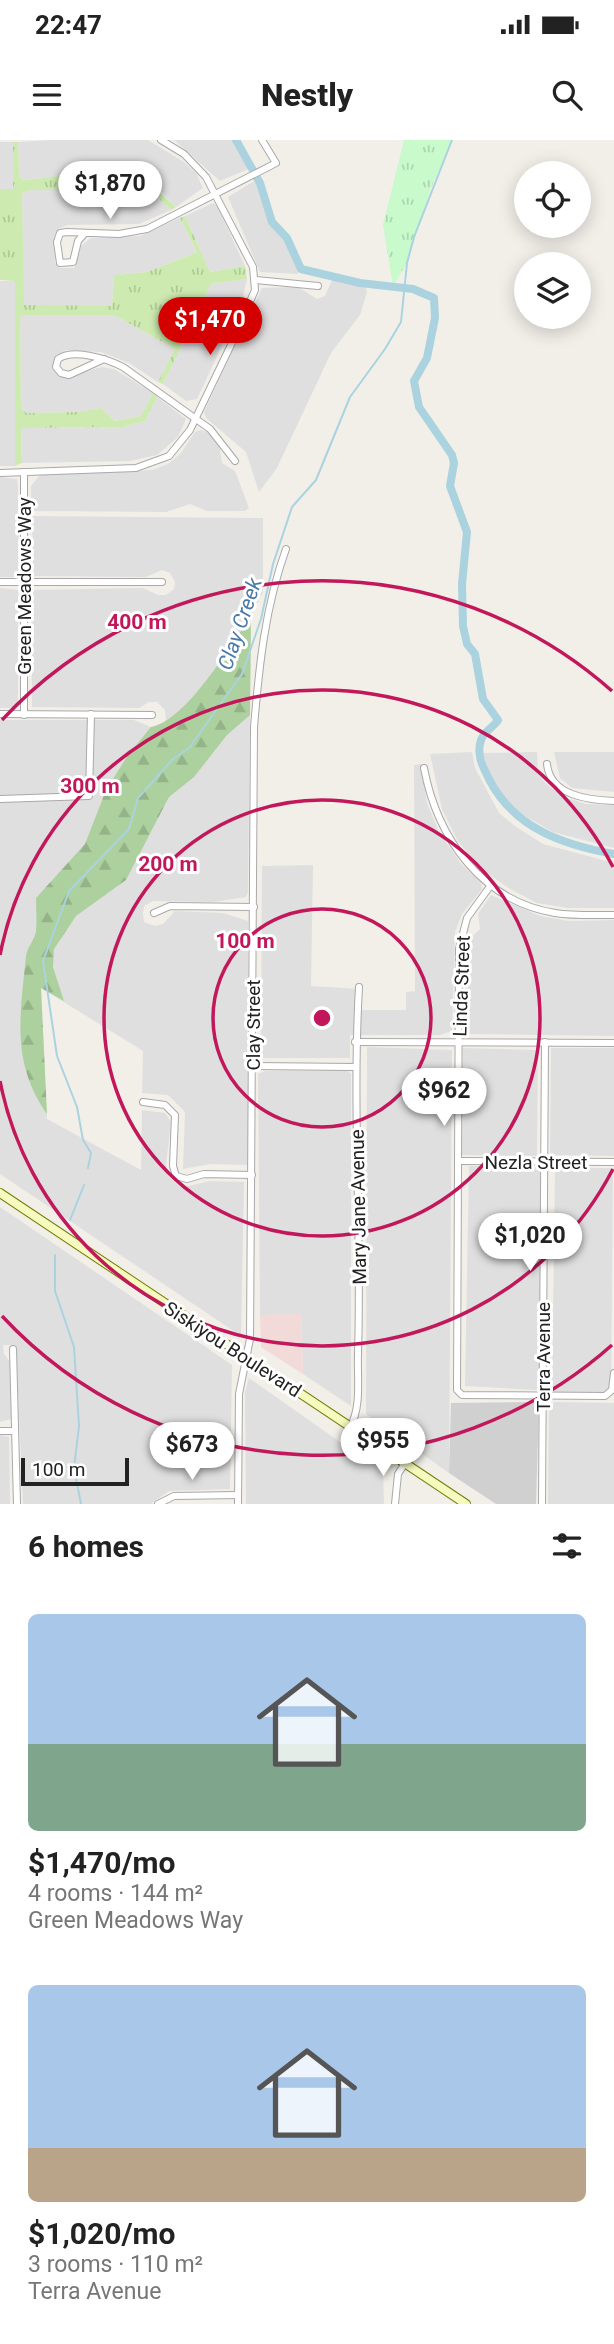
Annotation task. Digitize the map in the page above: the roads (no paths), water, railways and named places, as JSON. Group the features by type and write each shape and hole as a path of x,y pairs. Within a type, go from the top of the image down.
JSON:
{"main road":[{"name":"Siskiyou Boulevard","path":"0,1193 466,1504"}],"street":[{"path":"160,140 196,165 216,194 247,254 256,280 317,286"},
{"path":"85,233 78,241 73,262 60,263 57,242 60,233 85,233 119,234 147,229 276,163 262,140"},
{"name":"Green Meadows Way","path":"24,715 24,472 145,467 178,448 248,309 256,280"},
{"path":"104,359 69,375 61,373 56,367 58,359 65,355 104,359 123,367 195,417 219,438 235,461"},
{"path":"0,473 24,472"},
{"name":"Clay Street","path":"238,1504 239,1394 250,1339 254,1066 254,727 260,654 277,574 286,549"},
{"path":"0,582 162,582"},
{"path":"0,714 152,715"},
{"path":"0,799 89,796 91,715"},
{"path":"548,764 552,779 561,788 586,800 614,801"},
{"path":"424,768 433,806 447,837 467,864 491,884 537,909 568,915 614,915"},
{"name":"Linda Street","path":"491,884 469,913 460,936 457,1390 461,1395 543,1395"},
{"path":"154,913 170,906 254,907"},
{"name":"Mary Jane Avenue","path":"350,1427 356,1408 359,1322 355,1042 359,987"},
{"path":"355,1042 614,1043"},
{"name":"Terra Avenue","path":"542,1504 545,1042"},
{"path":"254,1066 356,1067"},
{"path":"143,1101 165,1105 175,1115 173,1166 176,1175 187,1179 204,1174 252,1175"},
{"name":"Nezla Street","path":"458,1161 614,1162"},
{"path":"13,1349 17,1504"},
{"path":"543,1395 605,1396 612,1390 614,1373"},
{"path":"0,1431 15,1431"},
{"path":"395,1504 398,1474 405,1463"},
{"path":"158,1504 174,1496 238,1495"}],"waterway":[{"path":"236,140 260,183 272,222 287,238 301,269 360,283 413,289 434,298 435,318 427,358 414,381 419,407 452,455 454,463 450,486 467,532 462,584 463,626 467,644 475,654 483,699 498,720 481,740 481,761 500,797 527,822 559,839 614,854"},
{"name":"Clay Creek","path":"88,1168 91,1153 83,1140 77,1107 57,1056 43,961 69,891 129,829 138,798 173,759 189,748 242,674 261,619 273,564 292,507 316,480 350,397 401,322 407,263 414,237 452,140"},
{"name":"Clay Creek","path":"70,1220 84,1185"},
{"name":"Clay Creek","path":"55,1255 55,1291 74,1347 79,1426 74,1468 81,1504"}]}
